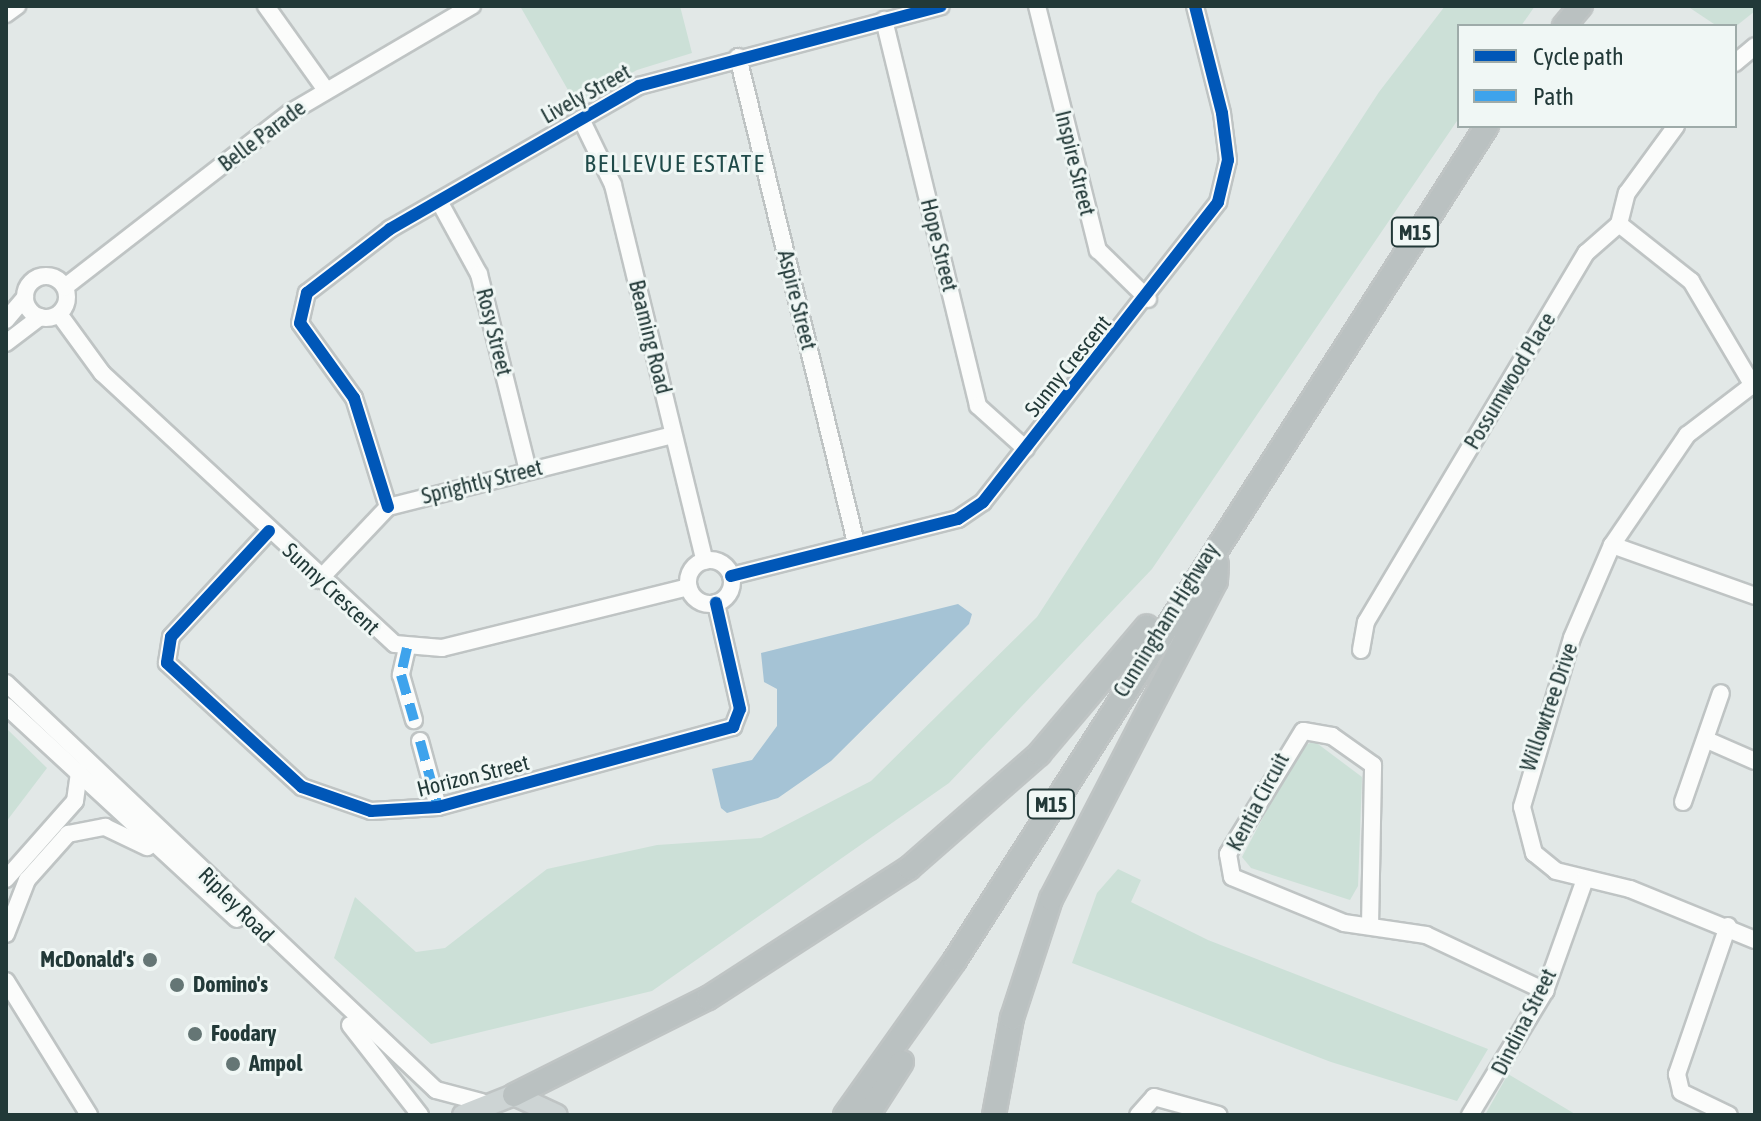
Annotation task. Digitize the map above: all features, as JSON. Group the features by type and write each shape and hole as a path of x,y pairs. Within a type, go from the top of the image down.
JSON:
{"highway":[{"path":"1568,24 1581,6"},
{"name":"Cunningham Highway","path":"845,1115 955,960 1251,488 1486,128"},
{"name":"Cunningham Highway","path":"868,1115 1217,564 1502,128"},
{"path":"514,1095 740,979 860,904 959,829 1094,694 1251,488"},
{"path":"994,1115 1012,1018 1051,899 1216,581 1217,564"}],"main road":[{"path":"463,1115 481,1102 514,1095 557,1115"}],"street":[{"path":"6,14 17,6"},
{"path":"266,6 326,90"},
{"name":"Belle Parade","path":"65,287 326,90 472,6"},
{"name":"Lively Street","path":"388,507 354,398 297,312 307,293 375,239 581,119 663,76 941,6"},
{"name":"Inspire Street","path":"1037,6 1098,250 1148,299"},
{"name":"Sunny Crescent","path":"731,576 972,513 1026,449 1148,299 1218,202 1228,160 1195,6"},
{"name":"Hope Street","path":"884,20 978,406 1026,449"},
{"path":"1737,61 1755,46"},
{"name":"Aspire Street","path":"738,57 856,543"},
{"name":"Beaming Road","path":"581,119 613,185 705,561"},
{"name":"Possumwood Place","path":"1361,650 1366,622 1586,253 1619,224 1627,193 1675,128"},
{"name":"Rosy Street","path":"439,201 479,274 528,471"},
{"path":"1619,224 1691,281 1754,384"},
{"path":"6,320 38,277 65,287 59,314 40,317 6,343"},
{"path":"25,297 40,317"},
{"name":"Sunny Crescent","path":"59,314 102,373 381,637 407,648"},
{"name":"Willowtree Drive","path":"1754,384 1687,435 1612,545 1572,638 1522,807 1534,853 1556,871 1728,926 1755,940"},
{"name":"Sprightly Street","path":"388,507 673,435"},
{"path":"319,580 388,507"},
{"name":"Horizon Street","path":"269,531 171,637 167,663 302,787 371,811 438,807 733,727 740,709 716,603"},
{"path":"1612,545 1755,596"},
{"path":"705,561 724,565 731,576 728,595 716,603 696,599 689,587 690,573 705,561"},
{"path":"414,720 401,675 407,648 442,648 689,587"},
{"name":"Ripley Road","path":"6,683 436,1090 481,1102"},
{"path":"1683,802 1721,693"},
{"name":"Ripley Road","path":"6,706 356,1031 420,1115"},
{"name":"Kentia Circuit","path":"1370,926 1373,765 1332,736 1303,731 1290,741 1227,866 1241,885 1370,926 1426,935 1545,991"},
{"path":"1707,740 1755,761"},
{"path":"420,741 438,807"},
{"path":"9,871 75,801 79,773"},
{"path":"6,934 27,880 68,834 105,827 191,878"},
{"name":"Dindina Street","path":"1470,1115 1545,991 1585,879"},
{"path":"6,890 27,880"},
{"path":"1728,926 1677,1074 1681,1092 1729,1115"},
{"path":"6,981 89,1115"},
{"path":"1138,1115 1154,1097 1219,1115"}],"green space":[{"path":"520,6 680,6 692,53 637,70 576,104"},
{"path":"1445,6 1535,6 1522,24 1457,24 1457,121 1152,569 949,783 652,991 431,1044 334,958 355,897 416,952 445,948 547,869 657,845 761,838 871,781 1037,617 1379,92"},
{"path":"1687,6 1755,6 1755,11 1737,25 1714,24"},
{"path":"6,728 47,768 6,822"},
{"path":"1314,741 1362,777 1358,886 1350,900 1251,868 1242,857 1300,748"},
{"path":"1118,869 1141,880 1131,902 1208,940 1488,1049 1457,1101 1331,1062 1072,963 1097,893"},
{"path":"1508,1074 1575,1114 1577,1115 1485,1115"}],"water":[{"path":"958,604 972,614 969,624 831,761 778,798 727,813 721,808 712,769 752,760 777,726 777,689 764,682 761,653"}],"marked path":[{"path":"407,648 401,675 414,720"},
{"path":"420,741 438,807"}],"cycle path":[{"path":"388,507 354,398 300,323 307,293 390,229 639,86 941,6"},
{"path":"731,576 958,519 983,502 1218,202 1228,160 1222,113 1195,6"},
{"path":"269,531 171,637 167,663 302,787 371,811 438,807 733,727 740,709 716,603"}],"place":[{"name":"McDonald's","path":"150,960"},
{"name":"Domino's","path":"177,985"},
{"name":"Foodary","path":"195,1034"},
{"name":"Ampol","path":"233,1064"}],"district":[{"name":"BELLEVUE ESTATE","path":"675,164"}]}
